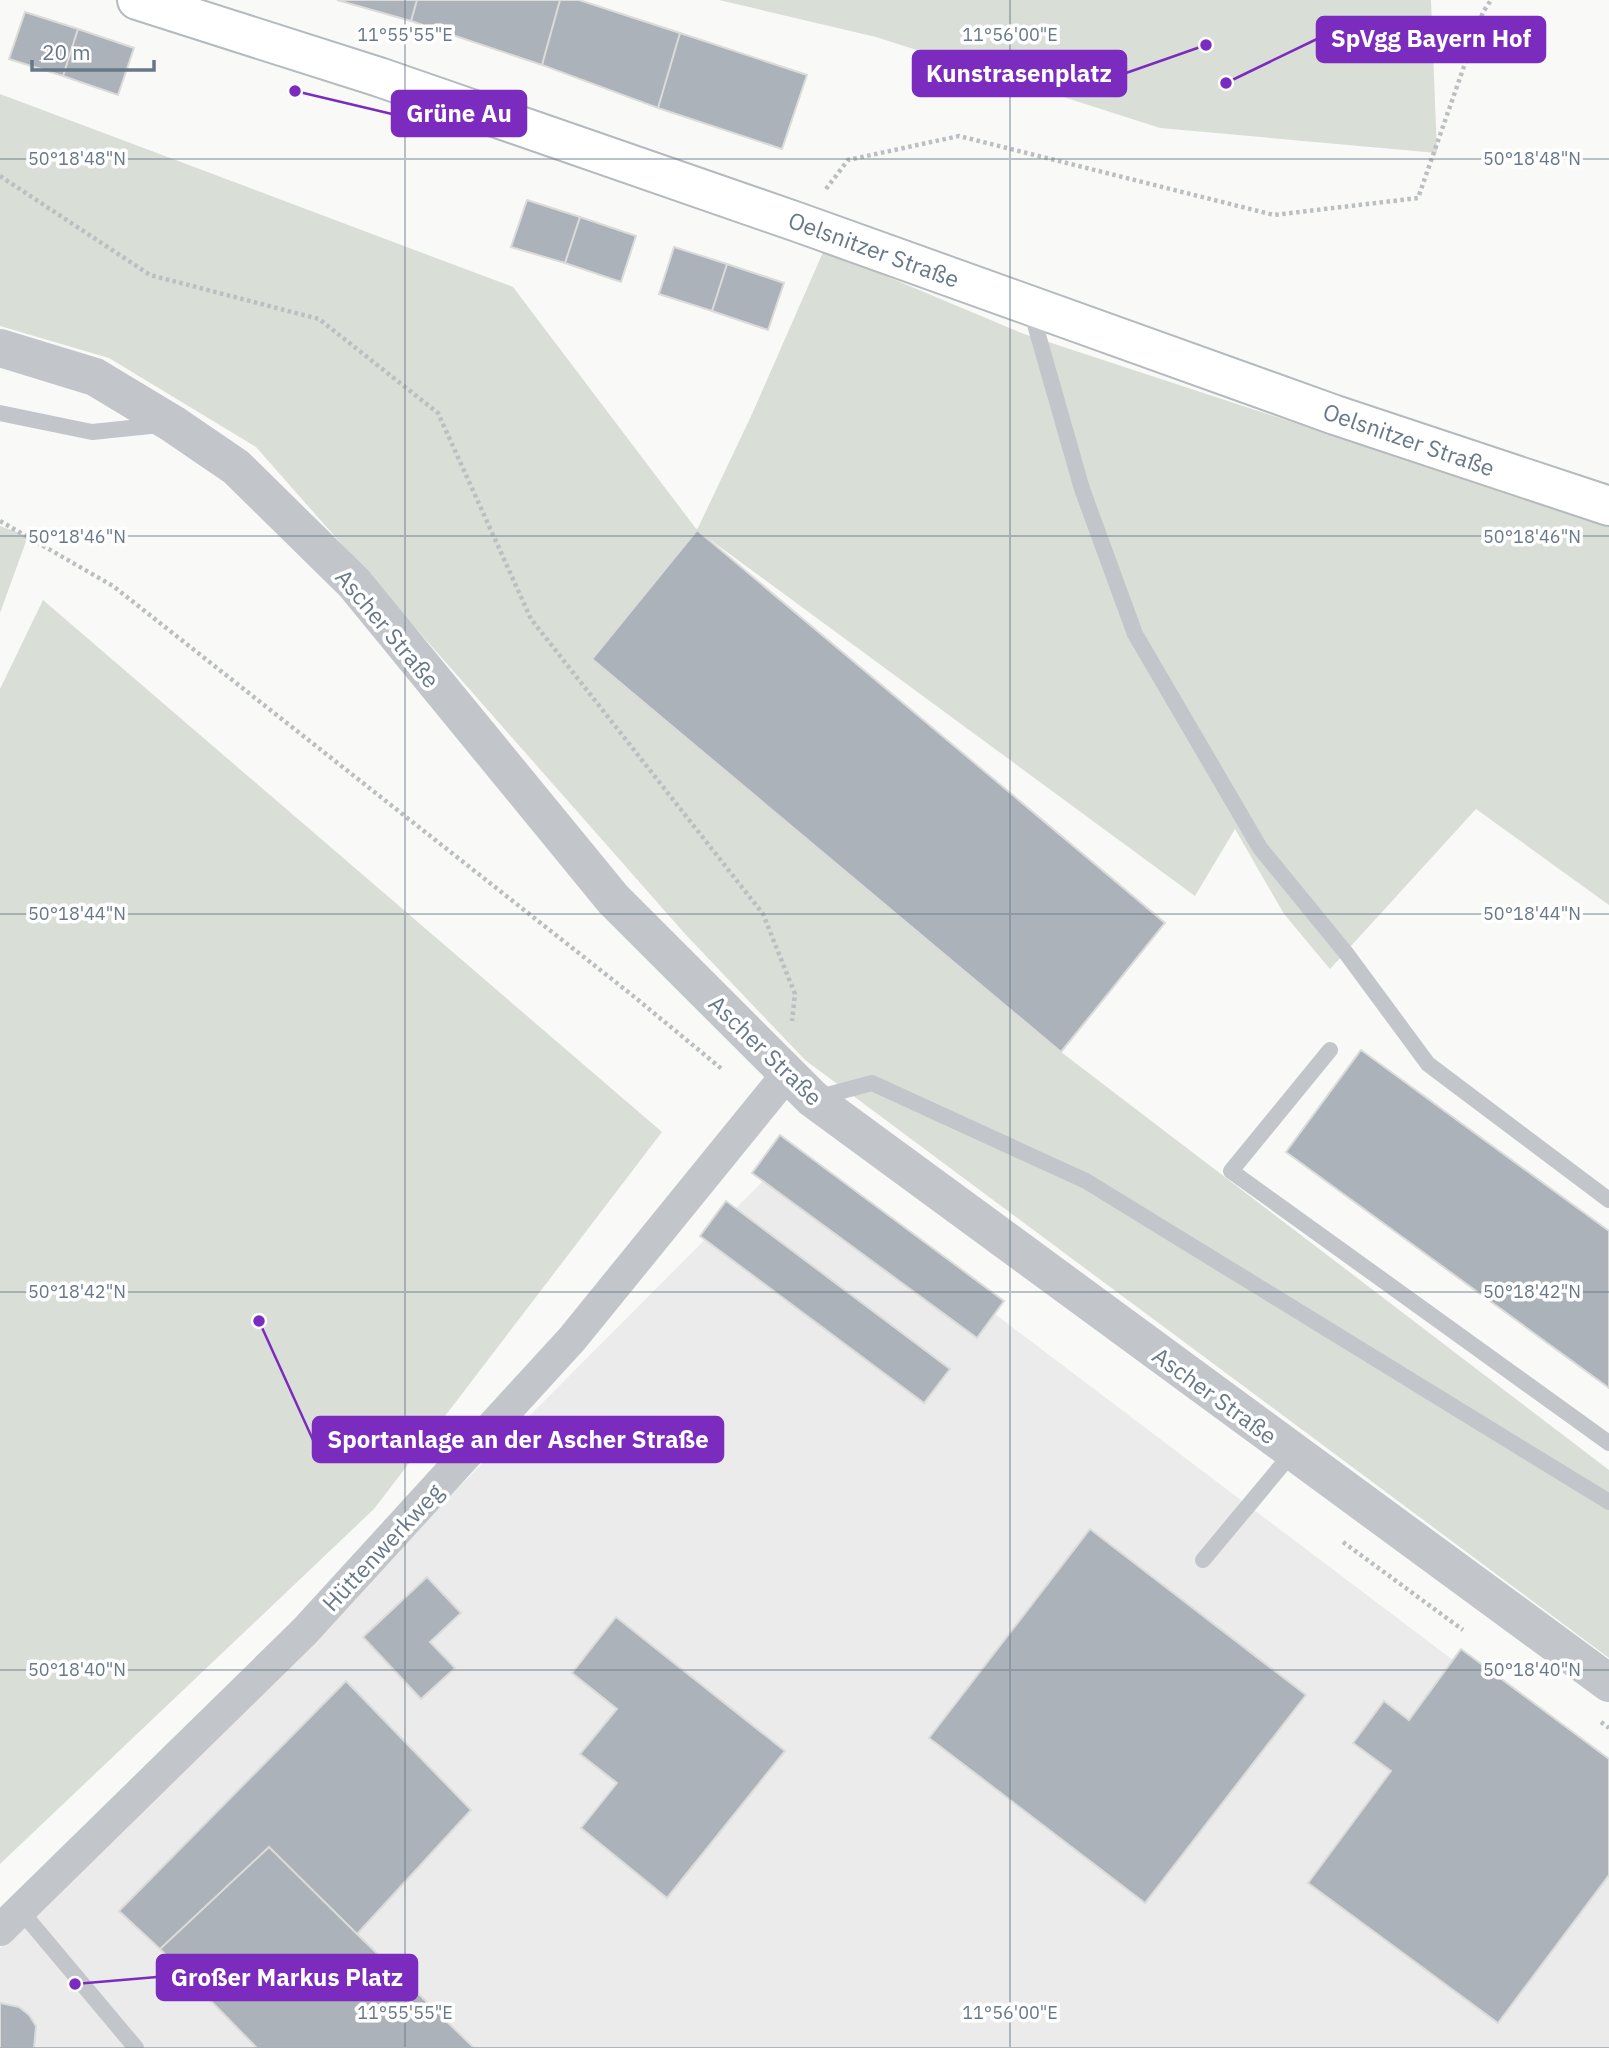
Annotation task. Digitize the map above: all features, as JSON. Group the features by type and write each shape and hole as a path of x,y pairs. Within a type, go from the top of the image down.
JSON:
{"main road":[{"name":"Oelsnitzer Straße","path":"137,0 379,77 800,223 1335,415 1609,506"}],"street":[{"name":"Ascher Straße","path":"0,348 95,376 236,467 354,583 613,900 800,1086 1609,1683"},
{"name":"Hüttenwerkweg","path":"11,1920 305,1631 554,1360 762,1103 800,1086"}],"lane":[{"path":"1030,305 1082,489 1135,634 1261,848 1346,953 1428,1064 1609,1200"},
{"path":"0,414 92,432 173,424"},
{"path":"1330,1050 1231,1171 1609,1443"},
{"path":"800,1086 872,1083 1086,1181 1609,1503"},
{"path":"1203,1560 1293,1452"},
{"path":"11,1920 136,2048"}],"path":[{"path":"800,223 848,160 959,136 1274,215 1418,198 1483,12 1491,0"},
{"path":"0,176 150,275 319,319 438,413 531,619 763,914 794,994 800,1086"},
{"path":"0,522 114,586 632,995 762,1103"}],"shaded area":[{"path":"719,0 1431,0 1437,153 1160,128 876,37"},
{"path":"0,94 513,287 697,530 593,659 1061,1052 1609,1470 1609,1658 805,1060 686,935 256,447 109,358 0,326"},
{"path":"824,250 1024,334 1609,526 1609,905 1476,809 1330,969 1284,914 1235,829 1195,896 697,530 752,414"},
{"path":"0,526 28,536 0,613"},
{"path":"43,600 662,1132 374,1509 0,1864 0,689"},
{"path":"787,1157 1609,1778 1609,2048 0,2048 0,1948"}],"building":[{"path":"337,0 417,0 411,21"},
{"path":"417,0 560,0 542,65 411,21"},
{"path":"560,0 579,0 680,33 658,108 542,65"},
{"path":"25,12 78,29 63,76 9,59"},
{"path":"78,29 134,48 118,95 63,76"},
{"path":"680,33 807,75 782,149 658,108"},
{"path":"527,200 580,217 565,263 511,247"},
{"path":"580,217 636,236 621,282 565,263"},
{"path":"674,247 727,264 712,311 659,294"},
{"path":"727,264 784,283 768,330 712,311"},
{"path":"697,530 1165,923 1061,1052 592,659"},
{"path":"1361,1050 1609,1231 1609,1388 1286,1152"},
{"path":"780,1135 1004,1301 977,1338 752,1173"},
{"path":"726,1201 950,1369 924,1403 700,1236"},
{"path":"1090,1529 1306,1695 1145,1903 929,1738"},
{"path":"427,1577 461,1613 430,1642 455,1668 421,1699 363,1637"},
{"path":"616,1617 785,1751 667,1898 581,1828 617,1783 580,1754 617,1709 572,1673"},
{"path":"1461,1649 1609,1759 1609,1875 1498,2023 1308,1883 1391,1771 1353,1743 1384,1701 1409,1720"},
{"path":"346,1681 471,1810 357,1934 269,1847 160,1949 119,1911"},
{"path":"269,1847 474,2048 257,2048 160,1949"},
{"path":"0,2003 19,2007 29,2015 36,2026 34,2048 0,2048"}],"place":[{"name":"Kunstrasenplatz","path":"1206,45"},
{"name":"SpVgg Bayern Hof","path":"1226,83"},
{"name":"Grüne Au","path":"295,91"},
{"name":"Sportanlage an der Ascher Straße","path":"259,1321"},
{"name":"Großer Markus Platz","path":"75,1984"}]}
